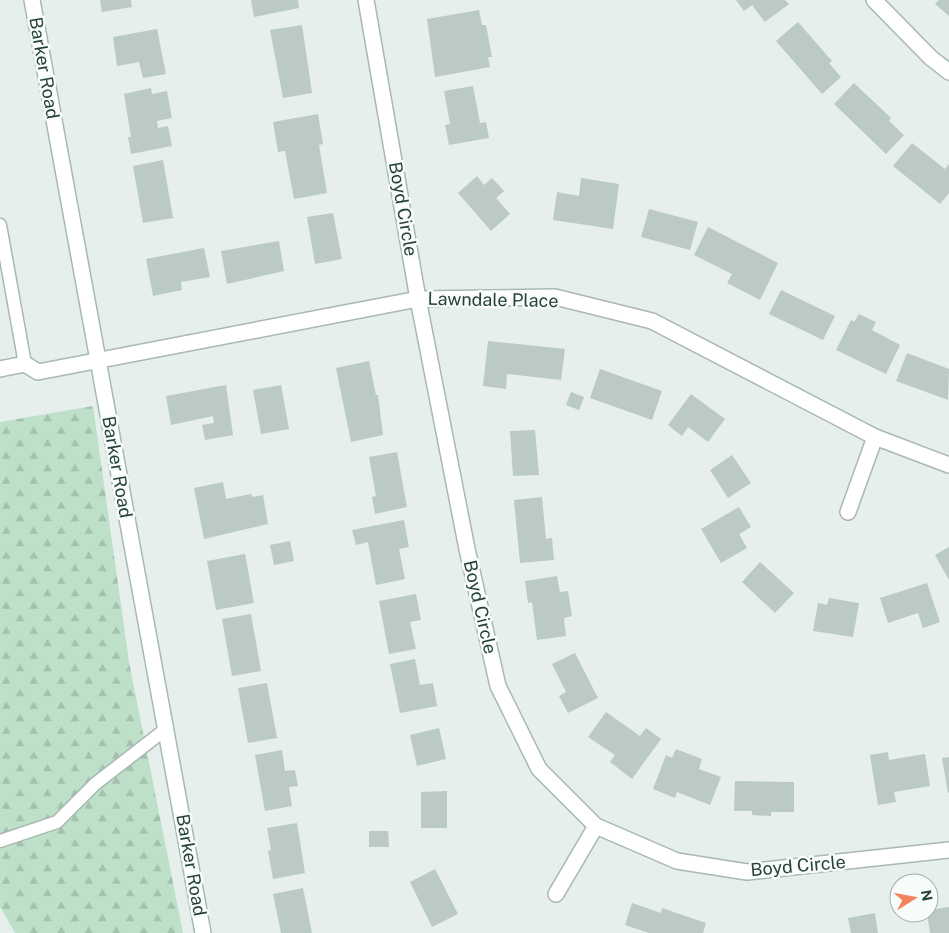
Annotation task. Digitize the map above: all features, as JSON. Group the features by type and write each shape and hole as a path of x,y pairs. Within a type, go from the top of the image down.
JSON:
{"street":[{"name":"Barker Road","path":"32,0 203,933"},
{"name":"Boyd Circle","path":"366,0 418,299 467,549 498,686 539,770 596,826 677,861 747,872 949,850"},
{"path":"874,0 932,58 949,72"},
{"name":"Lawndale Place","path":"25,364 38,372 418,299 555,297 652,321 875,437 949,465"},
{"path":"0,369 25,364"},
{"path":"848,512 875,437"},
{"path":"556,894 596,826"}],"lane":[{"path":"0,225 25,364"},
{"path":"0,841 57,822 95,784 166,728"}],"green space":[{"path":"93,406 129,662 183,933 15,933 0,907 0,422"}],"building":[{"path":"100,0 131,0 132,7 102,12"},
{"path":"251,0 298,0 299,8 254,17"},
{"path":"736,0 785,0 789,4 765,22 752,5 744,11"},
{"path":"939,0 949,0 949,16 935,4"},
{"path":"479,10 482,25 486,25 492,57 488,57 490,67 435,77 427,19"},
{"path":"798,22 832,61 829,63 841,77 822,94 776,41"},
{"path":"302,25 312,93 283,98 270,30"},
{"path":"157,29 166,74 143,78 139,62 117,66 113,37"},
{"path":"854,83 891,118 889,121 904,135 886,154 834,104"},
{"path":"473,86 480,123 486,122 489,138 449,145 445,125 450,124 444,91"},
{"path":"151,88 152,94 167,91 172,118 157,121 158,128 168,126 172,146 131,154 128,137 131,137 124,94"},
{"path":"318,114 323,144 319,145 327,193 294,199 285,151 278,152 273,122"},
{"path":"912,143 945,169 949,164 949,193 940,204 893,166"},
{"path":"163,160 173,218 143,223 133,166"},
{"path":"477,176 484,185 492,178 504,191 496,198 510,214 491,231 458,193"},
{"path":"581,178 619,184 613,229 553,220 557,192 579,196"},
{"path":"649,209 698,222 690,250 641,237"},
{"path":"333,213 342,259 315,264 307,217"},
{"path":"708,227 778,263 760,300 727,283 732,274 694,255"},
{"path":"279,241 284,271 227,284 221,251"},
{"path":"204,248 210,277 181,282 182,290 153,296 146,259"},
{"path":"781,290 835,316 823,340 769,314"},
{"path":"859,314 876,322 872,330 900,345 886,374 836,350 851,320 854,322"},
{"path":"488,341 565,349 561,380 507,374 506,389 483,386"},
{"path":"907,353 949,369 948,400 896,381"},
{"path":"369,361 376,395 378,395 383,435 351,442 336,368"},
{"path":"600,369 662,391 652,420 590,398"},
{"path":"226,385 233,435 205,440 202,425 214,423 213,416 171,425 166,396"},
{"path":"281,385 289,429 261,434 253,390"},
{"path":"571,392 584,397 579,410 566,405"},
{"path":"691,394 725,419 708,442 688,427 682,436 668,425"},
{"path":"535,430 539,475 513,476 510,431"},
{"path":"397,452 407,507 375,514 372,497 376,496 369,457"},
{"path":"732,455 751,483 728,498 710,470"},
{"path":"223,482 226,499 251,494 252,497 263,495 268,524 204,539 194,488"},
{"path":"542,497 546,539 552,538 554,560 520,563 514,500"},
{"path":"739,507 751,527 739,534 747,548 721,563 701,529"},
{"path":"404,520 409,547 399,549 405,579 376,585 368,542 356,545 352,530"},
{"path":"290,541 294,561 274,565 270,545"},
{"path":"949,547 949,580 935,555"},
{"path":"245,554 254,603 216,610 207,561"},
{"path":"760,562 794,593 775,613 742,582"},
{"path":"557,576 560,592 568,591 572,616 564,618 566,636 537,640 532,602 528,603 525,581"},
{"path":"927,583 940,622 923,628 918,613 888,623 880,598"},
{"path":"416,594 421,620 410,622 416,649 389,654 379,601"},
{"path":"829,598 859,603 853,637 813,631 818,603 827,605"},
{"path":"251,614 261,671 232,676 222,619"},
{"path":"575,653 598,698 568,713 559,696 566,692 552,664"},
{"path":"415,659 420,685 433,683 437,706 400,713 390,664"},
{"path":"267,683 277,738 248,743 238,688"},
{"path":"606,712 640,736 646,728 661,739 632,779 610,762 615,755 588,737"},
{"path":"439,728 446,759 417,766 410,735"},
{"path":"676,749 702,759 699,769 721,777 710,805 677,792 675,798 653,789 666,755 672,758"},
{"path":"282,750 285,771 295,770 298,786 289,787 292,806 265,811 255,755"},
{"path":"888,752 889,760 925,754 930,786 894,792 896,802 878,805 870,755"},
{"path":"949,757 949,792 948,793 942,758"},
{"path":"735,781 794,782 794,812 771,812 771,816 752,815 752,811 734,811"},
{"path":"447,791 447,828 421,828 421,792"},
{"path":"297,823 305,873 273,879 268,851 271,850 267,828"},
{"path":"369,831 388,831 389,847 369,847"},
{"path":"435,869 458,914 432,927 410,882"},
{"path":"303,888 312,933 281,933 273,894"},
{"path":"632,903 661,913 662,908 706,923 703,933 649,933 625,925"},
{"path":"949,907 949,933 930,933 928,923 939,923 939,908"},
{"path":"875,913 878,933 851,933 848,918"}]}
